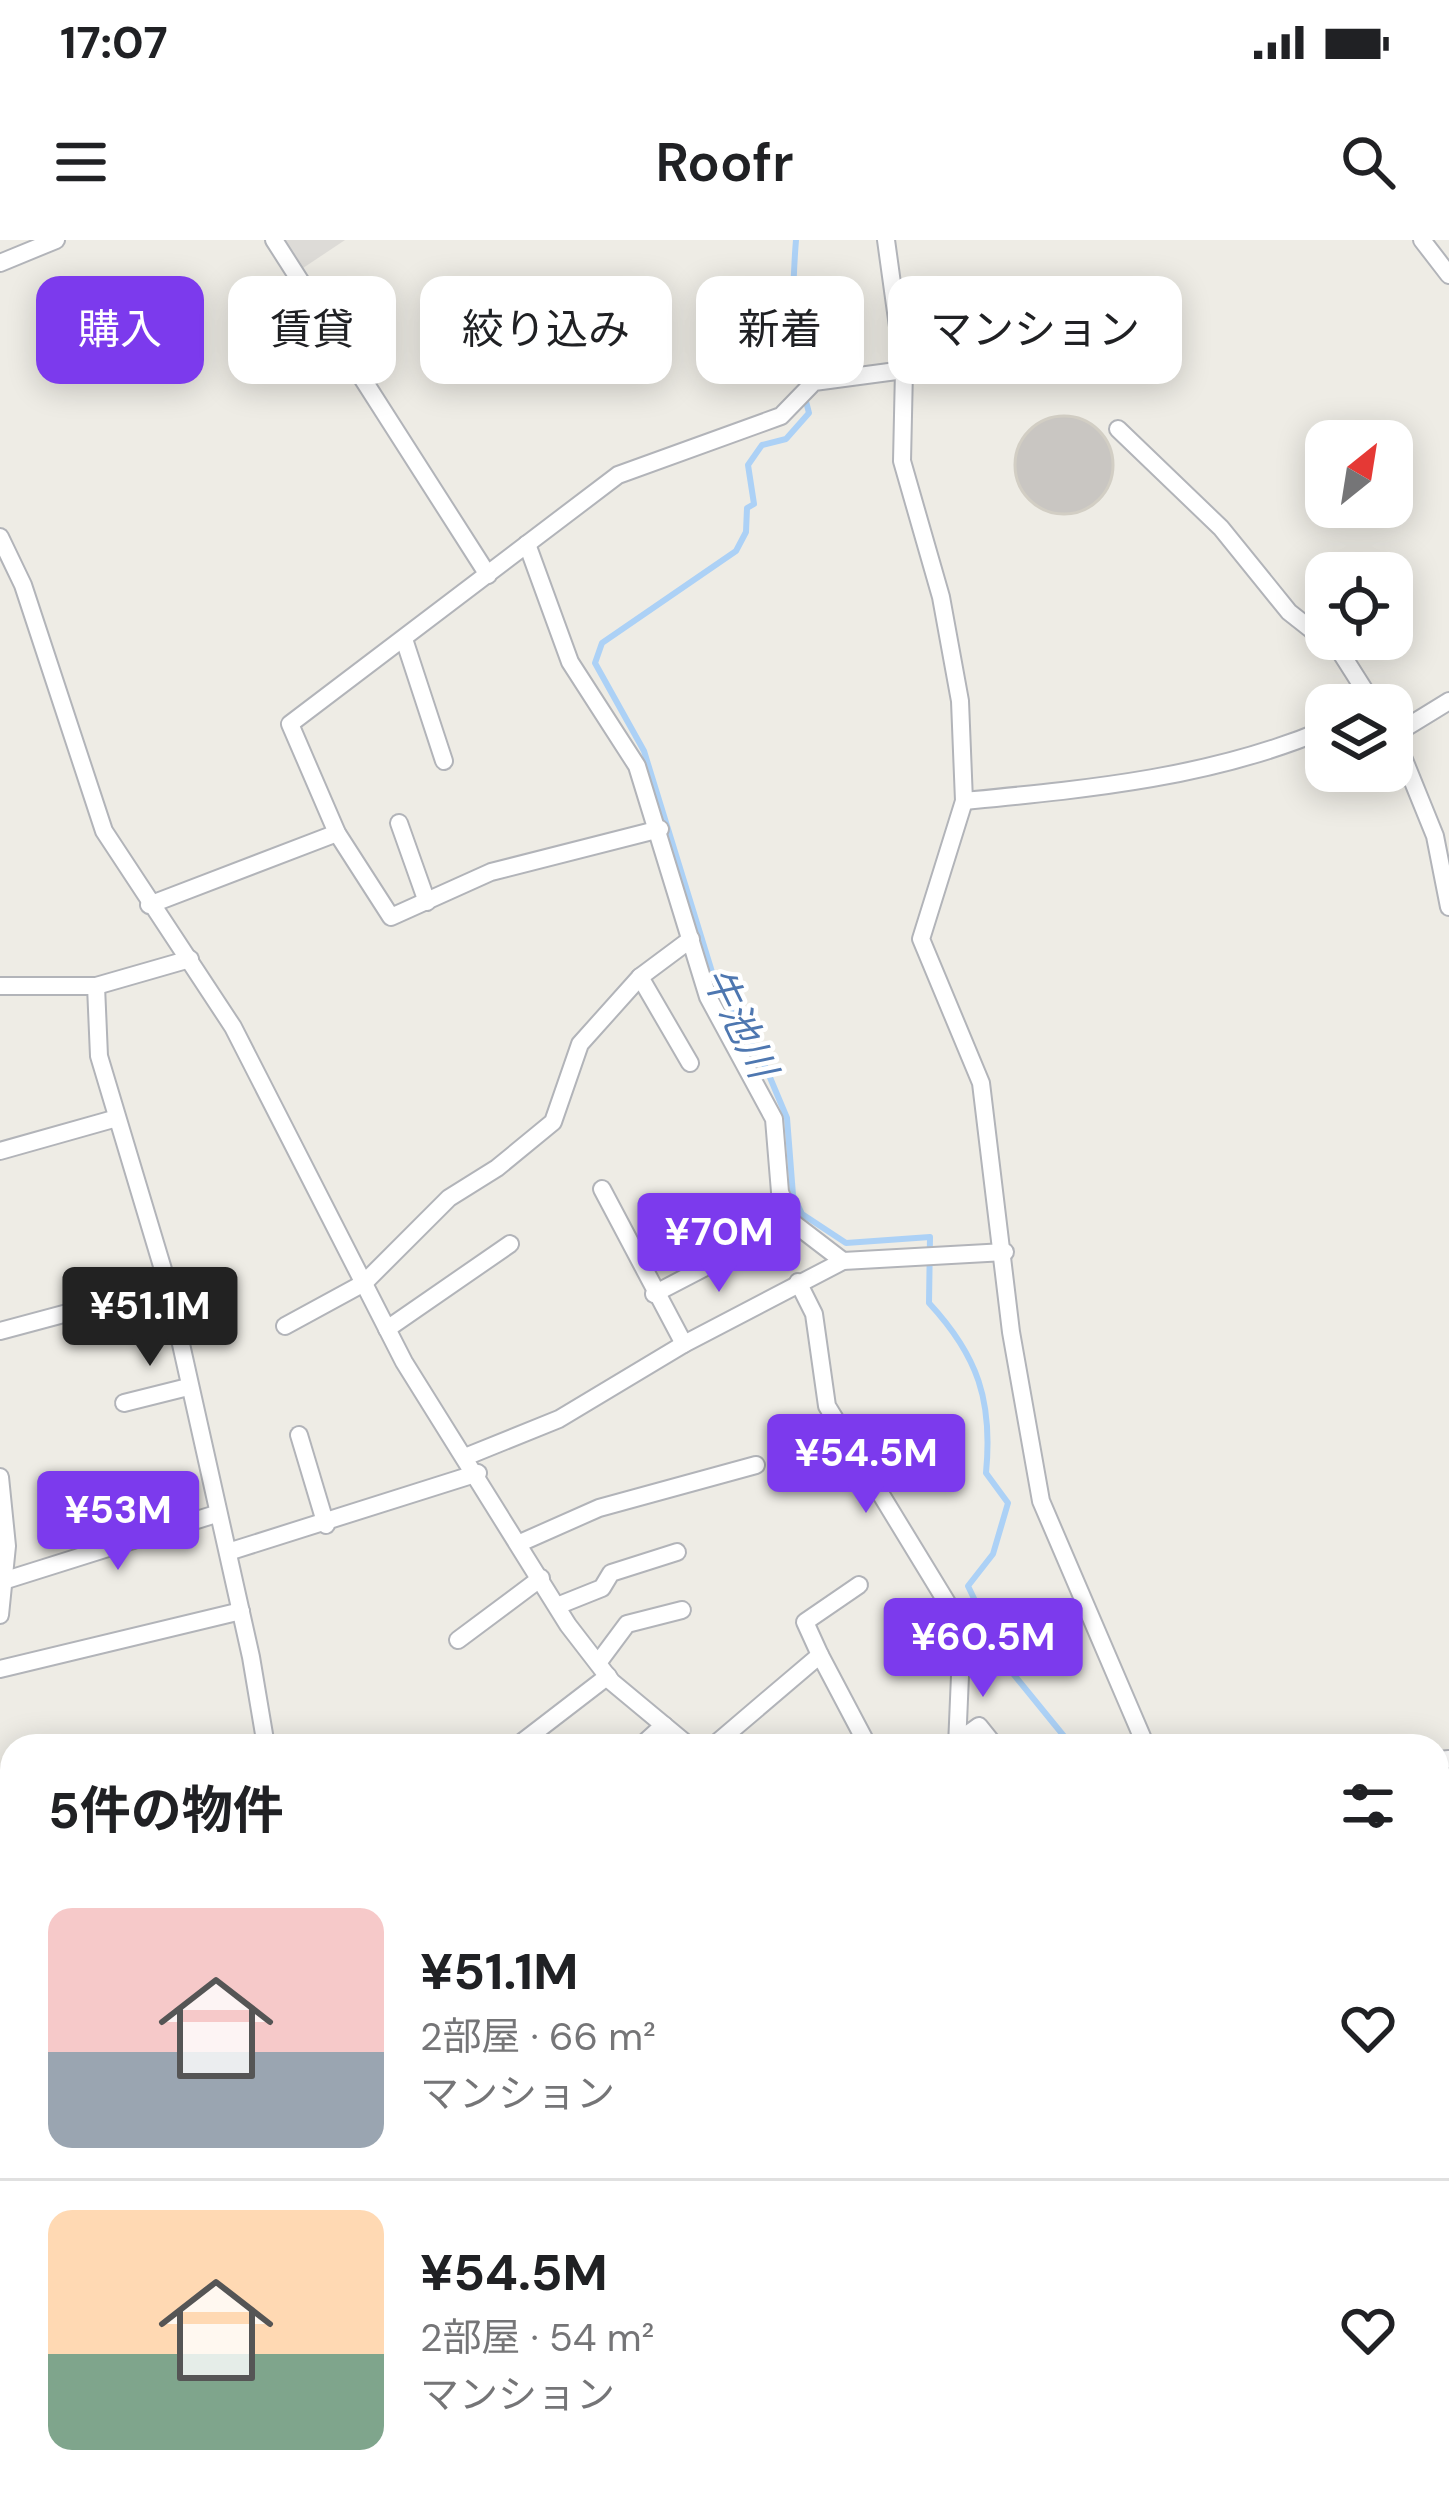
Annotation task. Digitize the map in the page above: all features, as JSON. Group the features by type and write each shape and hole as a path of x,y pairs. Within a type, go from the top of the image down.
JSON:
{"street":[{"path":"0,262 56,240"},
{"path":"274,240 488,575"},
{"path":"886,240 891,276"},
{"path":"1422,240 1449,275"},
{"path":"660,829 491,872 391,917 338,833 290,724 618,475 781,416 814,382 888,372"},
{"path":"904,384 902,461 953,659 964,801 921,939 981,1083 1005,1252 1011,1332 1041,1501 1141,1734"},
{"path":"1118,429 1221,527 1289,612 1341,653 1361,684"},
{"path":"0,537 23,585 87,793 149,905 233,1027 387,1329 557,1606 603,1670 675,1734"},
{"path":"527,544 557,634 624,738 660,829 708,997 774,1119 780,1192 792,1222 843,1262"},
{"path":"404,640 444,761"},
{"path":"1413,721 1449,701"},
{"path":"964,801 1114,786 1215,766 1305,736"},
{"path":"1413,780 1435,836 1449,907"},
{"path":"399,823 427,902"},
{"path":"149,905 338,833"},
{"path":"285,1326 364,1283 448,1198 497,1168 553,1122 580,1044 640,977 692,939"},
{"path":"0,986 96,986 190,959"},
{"path":"640,977 690,1064"},
{"path":"96,986 96,1037 168,1286 264,1734"},
{"path":"0,1151 117,1118"},
{"path":"602,1189 684,1344"},
{"path":"654,1294 792,1222"},
{"path":"387,1329 510,1244"},
{"path":"465,1456 559,1419 684,1344 843,1262 1005,1252"},
{"path":"798,1282 814,1315 827,1406 950,1606 962,1652 958,1734"},
{"path":"0,1330 168,1286"},
{"path":"124,1403 188,1387"},
{"path":"298,1435 326,1525"},
{"path":"520,1543 599,1508 756,1465"},
{"path":"228,1552 326,1525 478,1473"},
{"path":"0,1477 4,1547 0,1615"},
{"path":"120,1490 133,1540"},
{"path":"4,1581 216,1514"},
{"path":"557,1606 602,1588 610,1573 677,1552"},
{"path":"458,1640 541,1578"},
{"path":"859,1585 805,1622 862,1734"},
{"path":"531,1734 603,1670 627,1624 682,1610"},
{"path":"0,1669 241,1611"},
{"path":"727,1734 820,1655"},
{"path":"654,1734 664,1725"}],"shaded area":[{"path":"284,240 345,240 303,268"}],"building":[{"path":"1064,416 1083,419 1099,430 1110,446 1110,484 1099,500 1083,511 1064,514 1045,511 1029,500 1018,484 1015,465 1018,446 1029,430 1045,419"}],"waterway":[{"name":"牛池川","path":"796,240 794,327 809,413 786,439 762,445 748,465 754,504 747,508 746,532 736,551 602,643 595,663 644,751 716,985 766,1068 787,1118 793,1195 802,1214 846,1243 930,1237 929,1303 960,1342 978,1381 987,1424 986,1473 1008,1503 993,1554 968,1586 1006,1665 1062,1734"}]}
